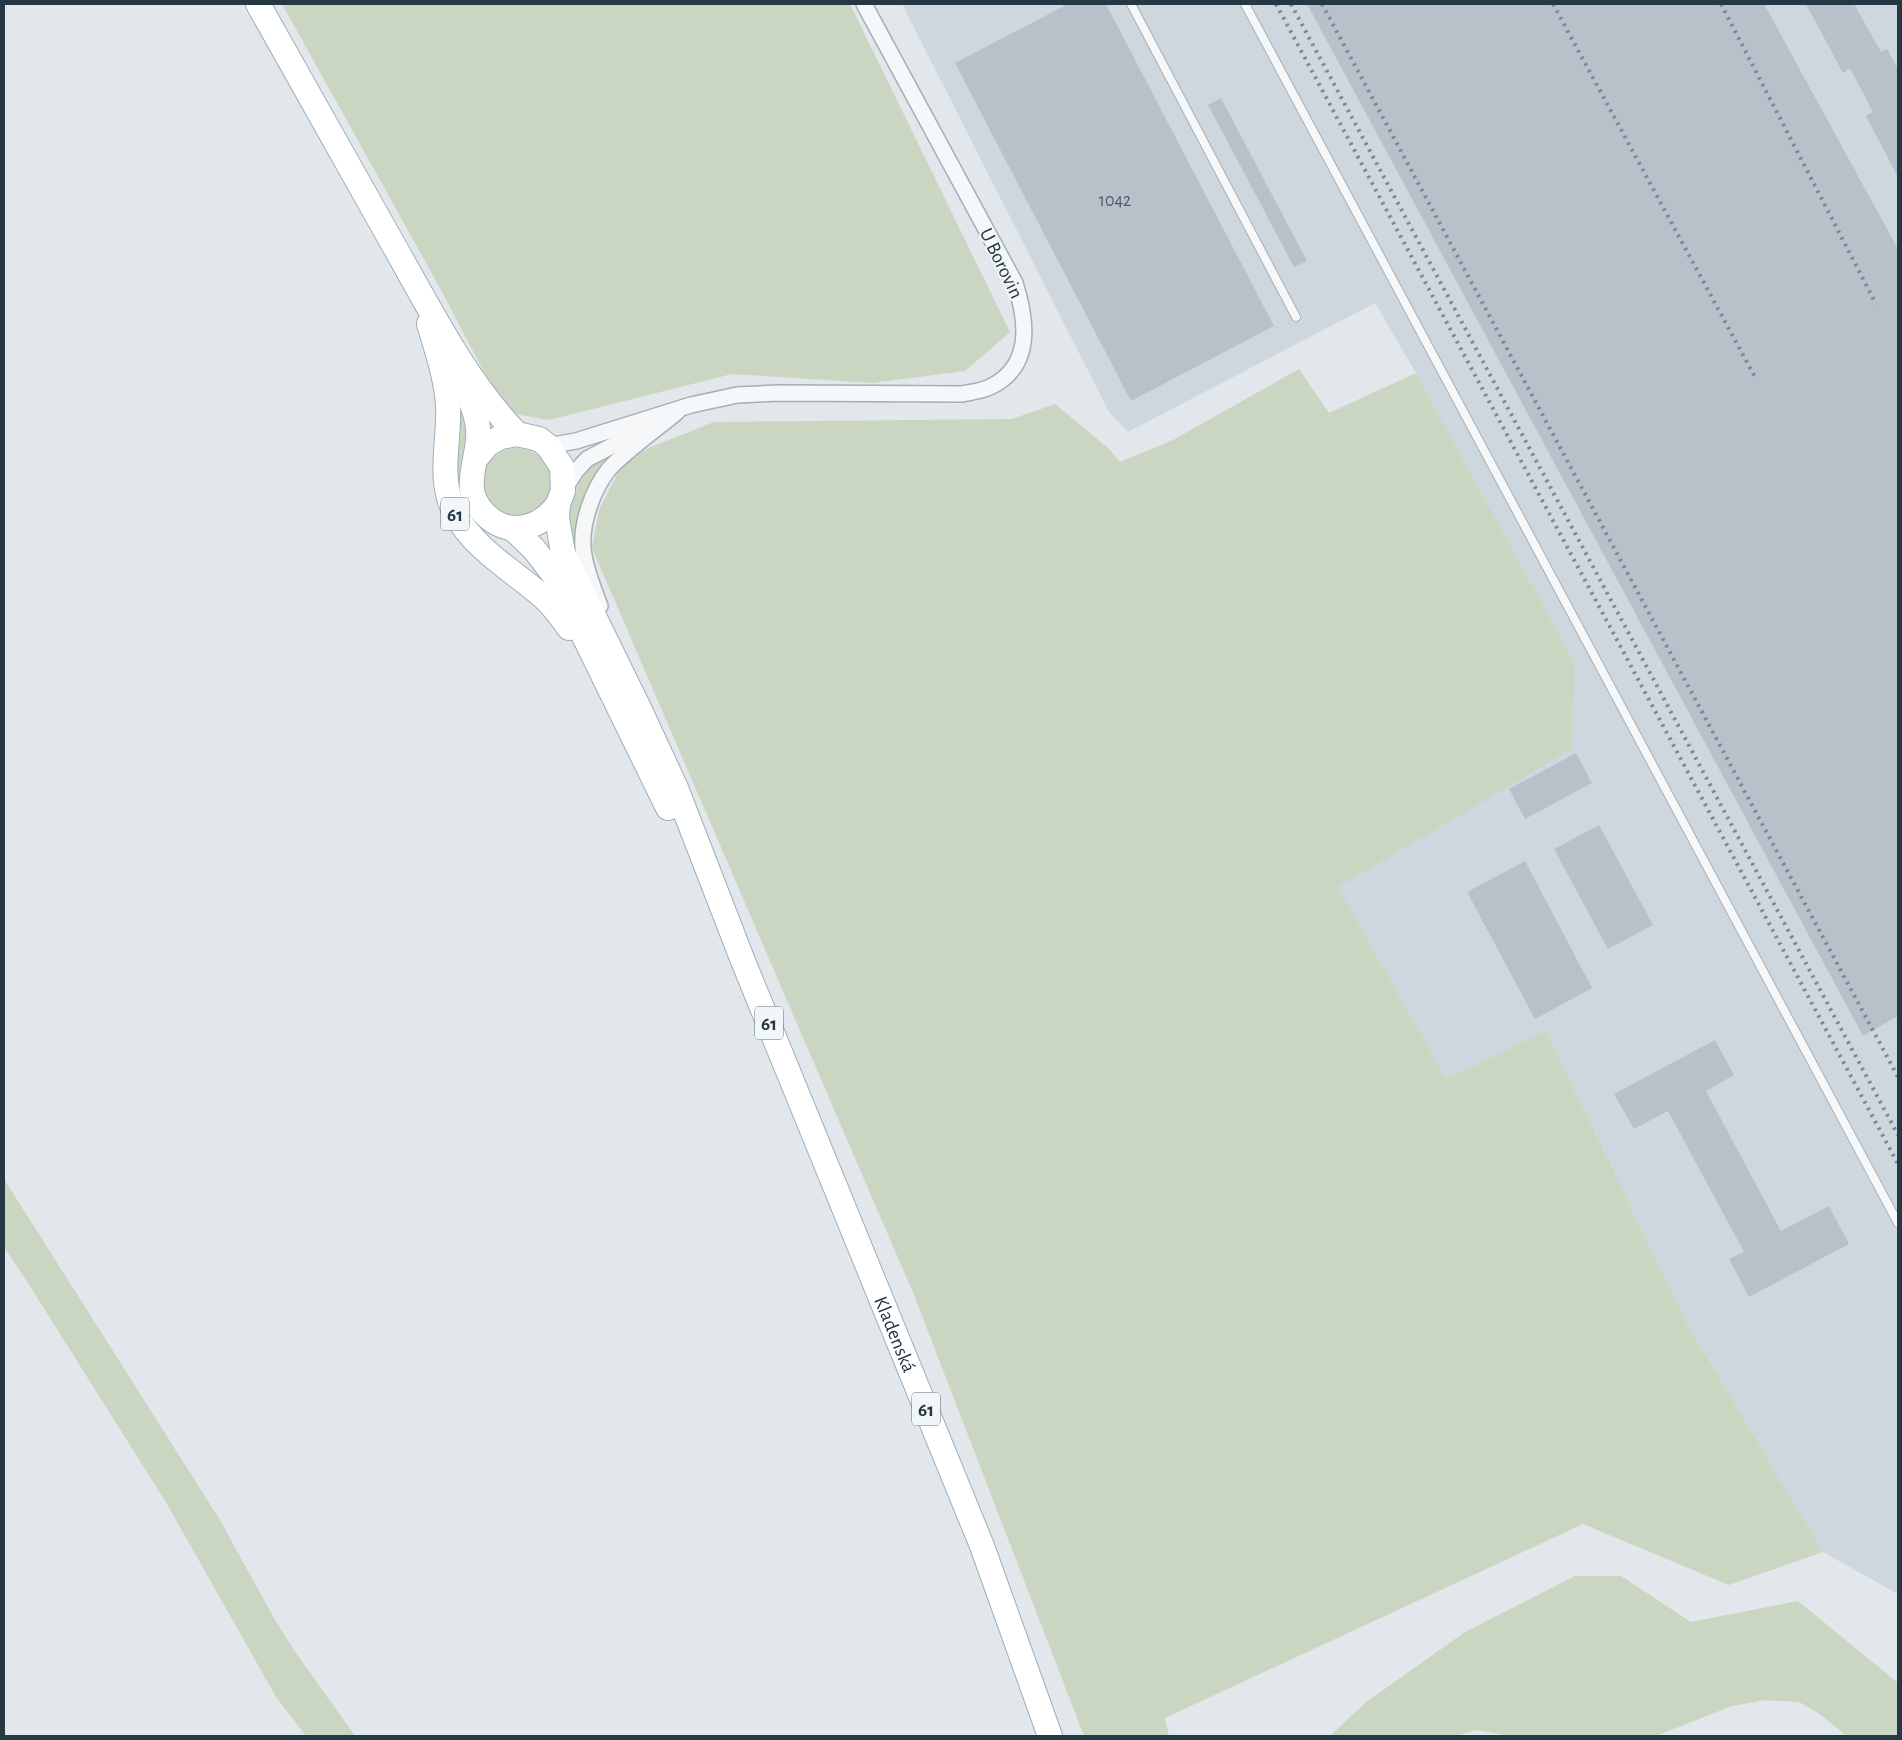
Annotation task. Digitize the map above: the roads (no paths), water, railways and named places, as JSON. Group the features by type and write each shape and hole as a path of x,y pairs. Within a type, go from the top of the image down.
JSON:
{"main road":[{"name":"61","path":"258,4 416,284 476,384 494,410 517,434"},
{"name":"61","path":"416,284 472,403 478,428 477,456 470,482 478,508 487,517 499,524 512,528 534,549 554,575 743,961"},
{"name":"61","path":"416,284 446,384 448,425 444,471 445,485 454,513 471,536 544,598 575,636 610,689"},
{"path":"477,456 488,444 501,437 517,434 539,439 548,446"},
{"name":"61","path":"548,446 562,467 558,533 563,553 640,708 676,788 743,961"},
{"path":"512,528 526,527 539,523 550,514 561,498"},
{"name":"Kladenská","path":"743,961 982,1546 1050,1736"}],"street":[{"name":"U Borovin","path":"691,405 737,395 778,393 962,394 991,387 1007,376 1018,362 1025,342 1024,311 1015,283 864,4"},
{"path":"561,498 576,471 587,459 691,405"},
{"path":"548,446 576,441 691,405"},
{"path":"640,708 590,579 583,546 587,514 596,489 610,468 677,412"}],"lane":[{"path":"1131,4 1296,317"},
{"path":"1245,4 1894,1207 1898,1223"}],"railway":[{"path":"1276,4 1898,1164"},
{"path":"1291,4 1898,1135"},
{"path":"1322,4 1898,1077"},
{"path":"1553,4 1755,377"},
{"path":"1721,4 1876,304"}]}
